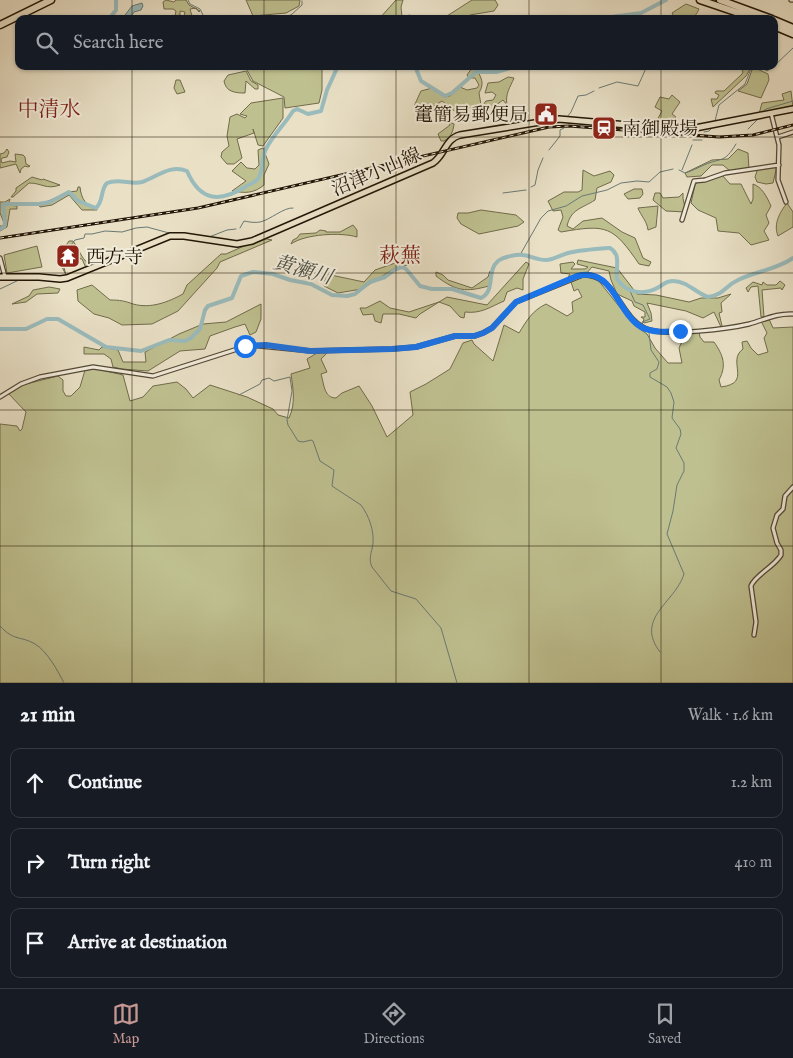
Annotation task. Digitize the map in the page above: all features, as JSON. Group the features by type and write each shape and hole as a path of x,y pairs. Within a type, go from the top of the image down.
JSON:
{"highway":[{"path":"35,7 45,0"},
{"path":"18,15 52,0"},
{"path":"700,0 744,15"},
{"path":"720,0 762,15"},
{"path":"0,24 15,16"},
{"path":"778,21 793,28"},
{"path":"778,28 793,34"}],"main road":[{"name":"沼津小山線","path":"3,277 39,277 60,280 170,236 184,236 237,244 252,242 433,163 440,157 450,140 460,135 559,119 685,130 793,109"}],"street":[{"path":"771,113 778,137 778,180 786,202"},
{"path":"778,137 793,132"},
{"path":"682,220 694,181 705,180 725,173 779,165"},
{"path":"0,258 3,277"},
{"path":"0,397 21,384 40,377 93,367 153,376 250,345 310,351 392,349 416,347 455,336 474,336 492,328 516,302 583,275 592,275 601,279 617,297 634,322 655,332 730,328 775,315 793,314"},
{"path":"754,635 756,622 751,586 781,555 773,528 777,515 783,509 785,496 793,487"}],"green space":[{"path":"166,0 174,2 176,0 186,0 189,5 195,8 190,9 192,15 184,15 185,12 180,11 180,15 175,15 176,11 173,9 164,9 163,2"},
{"path":"246,0 300,0 299,6 286,13 253,15"},
{"path":"396,0 403,0 402,15 383,15"},
{"path":"472,0 495,0 498,5 494,11 470,15 449,15"},
{"path":"686,4 699,9 696,15 673,15 672,13"},
{"path":"247,70 322,70 322,90 319,103 285,108 284,97 253,81"},
{"path":"471,70 477,70 482,81 479,93 481,105 468,108 462,117 442,101 423,113 415,112 415,104 421,91 432,88 445,97 450,96 460,87 467,90 477,88 479,85 475,78 469,78 467,75"},
{"path":"742,70 750,70 746,76 713,107 711,99 717,99 719,95 715,93 716,91 724,91 743,72"},
{"path":"752,70 759,70 768,74 769,80 761,98 738,91 747,84"},
{"path":"246,71 251,81 258,85 258,89 255,89 246,81 245,93 234,92 227,88 224,81 228,75"},
{"path":"508,77 514,78 507,94 507,105 503,100 492,108 486,109 483,105 486,101 493,100 496,95 492,92 485,93 488,83 499,82"},
{"path":"176,80 180,80 185,92 177,94 174,88"},
{"path":"791,91 793,108 759,114 762,103 784,100 782,94"},
{"path":"672,95 680,102 672,114 676,117 666,126 657,120 662,111 655,107 660,97 669,99"},
{"path":"283,98 283,118 263,146 258,145 253,129 254,133 237,139 242,158 234,164 227,164 221,157 222,152 229,146 227,136 230,117 237,114 245,118 247,116 240,114 251,103"},
{"path":"449,122 454,124 452,132 444,141 441,141 438,134 450,125"},
{"path":"263,148 269,164 264,175 264,185 249,192 232,191 246,181 232,171 241,162 247,168 255,169 259,165 258,150"},
{"path":"7,149 9,152 7,157 2,158 2,163 16,162 15,154 23,155 26,164 30,166 25,166 21,169 20,173 16,164 0,168 0,154 4,153"},
{"path":"738,149 748,153 749,169 730,171 723,165 712,165 701,176 687,177 685,173 712,160 728,159"},
{"path":"777,166 773,183 757,182 755,177 758,168"},
{"path":"583,170 594,176 610,171 614,175 611,182 597,188 595,200 571,216 567,226 573,229 583,221 602,218 622,232 635,238 643,258 651,262 649,266 639,264 622,242 608,231 589,228 561,232 558,230 563,217 561,210 553,211 548,201 564,192 578,192 582,190"},
{"path":"722,175 730,184 741,184 751,204 753,184 764,193 771,206 766,215 769,223 764,231 769,240 751,245 739,233 718,231 716,218 698,210 691,203 695,185 698,182"},
{"path":"32,177 60,185 47,187 29,183 11,197 16,188"},
{"path":"78,187 80,187 85,201 90,206 97,208 97,210 82,210 69,195 52,205 40,207 39,205 69,192 77,191"},
{"path":"634,189 642,189 643,194 640,198 628,199 624,194"},
{"path":"655,193 660,193 663,198 679,197 683,193 685,212 666,211 653,200"},
{"path":"10,199 8,205 17,206 17,209 10,209 7,227 0,231 0,226 3,226 4,223 0,213 0,202"},
{"path":"787,203 793,212 793,227 778,236 777,223"},
{"path":"658,206 656,227 648,230 638,208"},
{"path":"481,210 516,215 524,222 518,226 479,234 461,224 457,218 458,213"},
{"path":"353,225 357,230 357,237 350,235 323,235 305,238 291,244 300,234 316,233 320,230 340,232"},
{"path":"262,238 272,240 220,262 217,268 178,311 152,324 122,325 109,318 94,314 78,301 77,290 92,285 110,300 146,306 165,302 183,294 187,285 221,254 226,254"},
{"path":"69,241 73,241 89,267 87,270 82,259 77,258 75,263 73,262 74,258 79,255 71,251 65,255 67,261 63,264 66,275 60,266 60,254"},
{"path":"37,246 42,267 7,273 4,255"},
{"path":"578,260 617,268 637,294 656,295 689,302 701,298 718,298 731,294 721,303 722,312 719,313 722,326 714,312 703,318 686,311 647,303 652,321 644,323 644,319 641,317 645,317 645,312 634,306 632,301 617,294 609,271 592,267 585,275 582,274 567,279 570,274 561,273 560,264 573,262 575,264 571,269 585,269 588,267 577,264"},
{"path":"401,261 418,261 417,263 395,268 362,289 338,293 324,286 326,274 364,282 375,270"},
{"path":"526,262 529,264 523,279 523,290 517,288 507,292 504,301 490,308 476,312 465,312 464,318 460,317 450,306 439,302 447,297 487,305"},
{"path":"490,271 492,272 489,286 468,290 456,288 436,276 436,272 448,280 472,288 488,277"},
{"path":"582,277 598,280 634,325 647,334 655,348 668,363 682,363 679,348 687,331 699,332 704,342 714,342 723,360 723,370 719,380 721,387 736,381 738,376 737,359 738,354 743,349 742,342 747,341 758,355 768,352 764,338 767,333 761,321 769,319 773,328 793,327 793,683 0,683 0,424 17,426 20,431 26,412 7,392 22,385 58,376 63,380 63,391 66,396 71,396 80,387 85,370 97,369 123,375 130,401 143,397 153,386 177,382 193,398 210,385 247,397 273,409 278,415 289,418 293,401 291,374 310,368 307,359 317,353 328,352 321,359 327,372 321,374 329,396 336,398 342,393 359,386 372,406 387,437 413,415 410,392 450,369 463,343 472,340 493,361 504,325 519,333 533,313 546,304 567,316 573,312 572,302 582,297 578,289 574,291 571,282"},
{"path":"780,281 785,285 782,290 781,288 762,290 764,317 761,317 758,286 751,287 748,292 746,288 753,282 762,285 763,282 767,285 776,285"},
{"path":"49,287 60,289 58,293 37,294 26,302 12,304 29,296 33,290"},
{"path":"380,301 390,308 409,312 439,302 416,318 399,314 383,314 381,323 375,321 373,314 363,315 360,308 366,308"},
{"path":"261,304 261,319 256,332 250,335 245,324 210,336 205,349 180,351 148,371 113,367 111,359 104,354 84,354 84,347 99,350 102,347 118,350 123,362 146,362 145,352 179,334 203,324 226,322"}],"water":[{"path":"142,3 143,6 141,10 134,12 132,15 125,15 132,6"}],"waterway":[{"path":"112,15 116,10 116,0"},
{"path":"188,0 190,4 200,9 203,15"},
{"path":"626,15 641,13 666,0"},
{"path":"291,15 302,5 302,1"},
{"path":"778,62 793,48"},
{"path":"0,229 4,227 3,205 5,204 39,204 50,202 69,192 78,201 96,208 107,183 116,181 142,182 175,169 187,171 198,188 211,196 219,197 236,192 258,179 266,149 293,111 297,109 308,114 321,111 327,90 336,70"},
{"path":"417,70 421,81 445,96 452,93 476,72 503,70"},
{"path":"599,88 617,82 638,86 645,70"},
{"path":"715,121 719,105 745,84 750,70"},
{"path":"567,117 578,96 594,91"},
{"path":"762,112 793,101"},
{"path":"748,129 758,119"},
{"path":"704,132 709,131 713,127"},
{"path":"549,150 560,136 560,130 564,128"},
{"path":"693,140 702,140"},
{"path":"679,170 685,173 722,159 728,155 736,144"},
{"path":"682,170 692,145"},
{"path":"531,187 535,185 543,158"},
{"path":"520,255 541,218 548,211 566,206 582,196 607,190 621,183 649,182 660,172 673,169"},
{"path":"503,193 526,190"},
{"path":"240,228 244,221 260,222 285,209 293,208"},
{"path":"68,249 75,240 84,238 85,234 105,231 122,232 147,227 169,233"},
{"path":"209,237 227,230 236,229"},
{"name":"黄瀬川","path":"0,329 26,329 47,319 58,319 106,347 141,351 169,340 185,341 191,338 200,329 205,310 208,306 232,298 241,276 253,272 273,274 311,284 332,295 347,296 355,294 370,282 385,277 402,267 406,269 420,286 432,289 452,289 481,298 486,295 490,286 494,265 503,258 520,255 549,260 573,252 610,248 614,251 617,258 617,279 630,290 647,292 673,281 683,283 708,297 722,292 738,280 780,265 793,258"},
{"path":"60,265 62,253 66,250"},
{"path":"0,289 21,279"},
{"path":"630,291 635,302 643,305 650,319 642,322 643,326"},
{"path":"649,333 651,350 659,362 657,369 650,373 650,377 667,387 671,393 674,402 672,418 680,429 681,434 676,448 684,463 684,471 677,485 667,534 684,574 673,594 654,620 653,640 660,652"},
{"path":"239,395 260,384 262,380 269,378 274,381 290,377 292,391 287,420 288,425 298,441 313,441 320,461 334,470 332,486 364,509 369,518 373,533 370,558 372,567 391,591 416,599 441,628 457,683"},
{"path":"0,626 13,636 30,641 44,651 64,683"}],"railway":[{"path":"0,238 198,208 549,127 569,126 719,137 753,135 793,125"}],"place":[{"name":"竃簡易郵便局","path":"546,114"},
{"name":"南御殿場","path":"604,128"},
{"name":"西方寺","path":"68,256"}],"district":[{"name":"中清水","path":"49,109"},
{"name":"萩蕪","path":"400,255"}],"route":[{"path":"245,346 266,345 310,351 392,349 416,347 455,336 479,335 492,328 516,302 577,276 585,275 592,275 605,282 634,322 642,327 655,332 680,331"}]}
